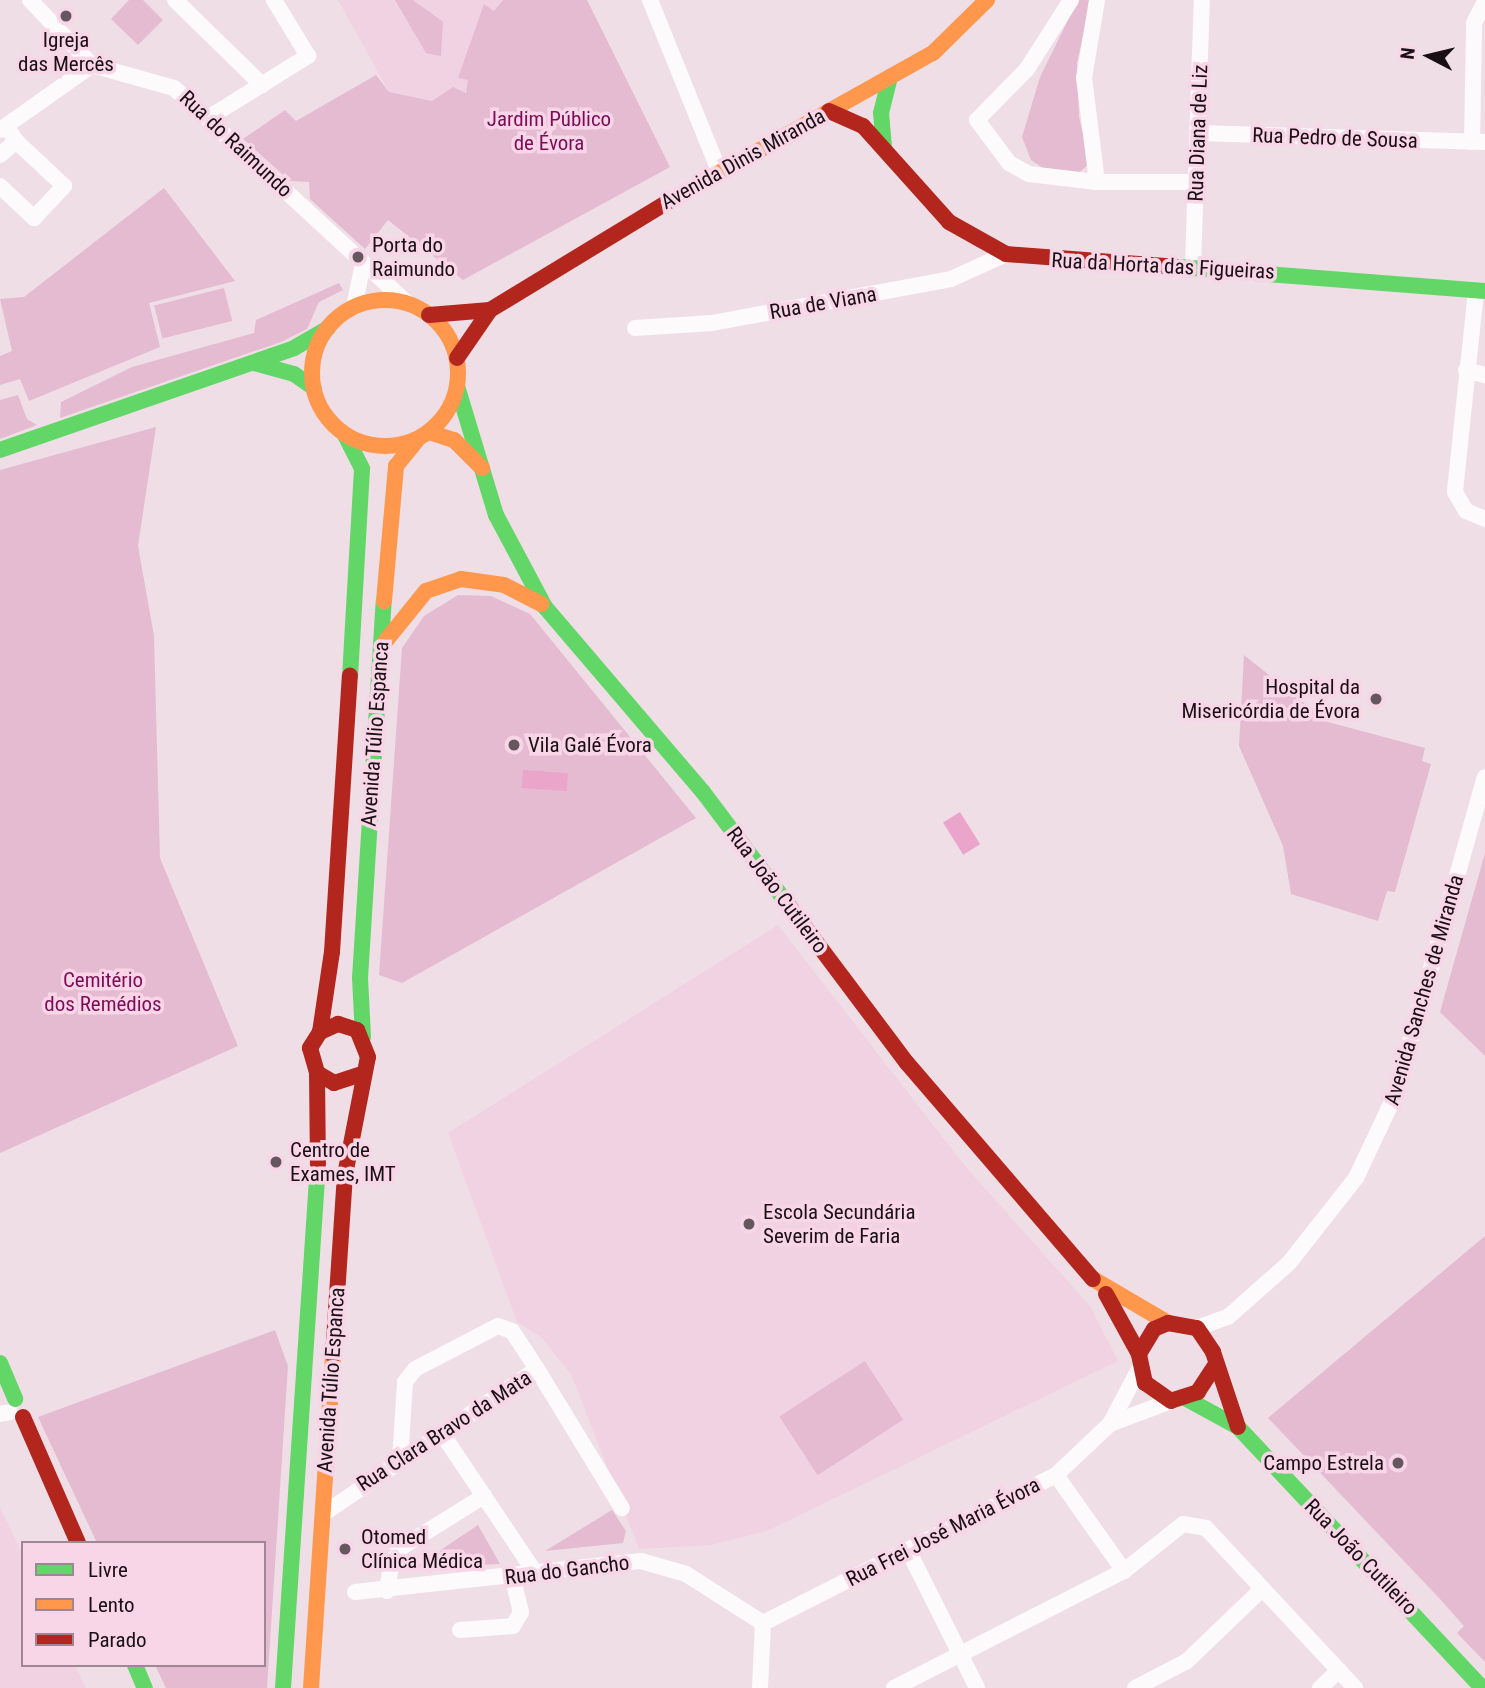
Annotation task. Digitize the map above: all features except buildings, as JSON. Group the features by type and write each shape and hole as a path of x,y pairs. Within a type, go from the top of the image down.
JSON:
{"main road":[{"name":"Avenida Dinis Miranda","path":"457,358 490,310 719,171 933,52 987,0"},
{"path":"884,147 881,113 890,77"},
{"name":"Rua da Horta das Figueiras","path":"855,96 871,111 884,147"},
{"name":"Rua da Horta das Figueiras","path":"829,111 863,126 884,147 936,211 1006,254 1194,265 1481,291"},
{"path":"0,450 242,362 294,348 328,328 354,307 407,303 429,315 457,358 457,386 423,436 380,446 345,435 331,422 314,388 317,346 328,328"},
{"name":"Avenida Dinis Miranda","path":"429,315 490,310"},
{"path":"242,362 275,366 314,388"},
{"name":"Rua João Cutileiro","path":"457,386 512,550 545,607 703,792 912,1069 1104,1290 1139,1361 1145,1382 1238,1427 1482,1688"},
{"name":"Avenida Túlio Espanca","path":"283,1688 318,1173 317,1073 310,1048 320,1032 332,952 360,537 362,469 345,435"},
{"name":"Rua João Cutileiro","path":"423,436 454,440 484,470"},
{"name":"Avenida Túlio Espanca","path":"311,1688 344,1185 361,1073 369,1057 363,1037 360,978 396,466 423,436"},
{"path":"381,650 406,608 452,581 494,582 545,607"},
{"path":"320,1032 338,1024 363,1037"},
{"path":"317,1073 334,1083 361,1073"},
{"name":"Rua João Cutileiro","path":"1104,1290 1168,1323 1197,1328 1214,1359 1238,1427"},
{"path":"1139,1361 1149,1335 1168,1323"},
{"path":"1178,1399 1209,1381 1214,1359"},
{"path":"0,1363 12,1411 77,1541"},
{"path":"136,1667 145,1688"}],"street":[{"path":"0,155 8,133 92,65 30,0"},
{"path":"175,0 262,85"},
{"path":"208,118 308,56 274,0"},
{"path":"650,0 719,171"},
{"path":"1071,0 1027,69 977,120 1009,163 1029,173 1097,182 1197,183"},
{"path":"1097,0 1084,78 1097,182"},
{"name":"Rua Diana de Liz","path":"1194,265 1202,0"},
{"path":"1479,142 1474,23 1485,1"},
{"name":"Rua do Raimundo","path":"92,65 163,82 208,118 407,303"},
{"path":"0,186 34,218 64,186 8,133"},
{"name":"Rua Pedro de Sousa","path":"1198,133 1479,142"},
{"name":"Rua de Viana","path":"635,328 719,322 951,279 1006,254"},
{"path":"354,307 363,264"},
{"path":"1481,291 1466,370 1455,492 1466,511 1485,519"},
{"path":"1466,370 1485,375"},
{"name":"Avenida Sanches de Miranda","path":"1197,1328 1228,1317 1298,1252 1356,1178 1388,1114 1485,777"},
{"name":"Avenida Sanches de Miranda","path":"1214,1359 1228,1317"},
{"path":"400,1460 405,1382 415,1369 498,1326 512,1331 537,1369"},
{"name":"Rua Frei José Maria Évora","path":"763,1623 1056,1475 1110,1424 1139,1361"},
{"name":"Rua Clara Bravo da Mata","path":"323,1514 350,1491 443,1435 537,1369 622,1508"},
{"name":"Rua Frei José Maria Évora","path":"1110,1424 1178,1399"},
{"path":"443,1435 534,1571"},
{"path":"326,1469 332,1486 350,1491"},
{"path":"1056,1475 1124,1572"},
{"path":"387,1591 392,1558 401,1547 484,1496"},
{"path":"894,1688 1124,1572 1174,1526 1190,1524 1206,1528 1355,1688"},
{"path":"908,1549 977,1688"},
{"name":"Rua do Gancho","path":"355,1592 387,1591 513,1576 618,1560 656,1563 763,1623"},
{"path":"460,1630 513,1626 521,1612 513,1576"},
{"path":"1135,1688 1187,1661 1262,1589"},
{"path":"760,1688 763,1623"},
{"path":"1320,1688 1339,1670"}],"shaded area":[{"path":"338,0 503,1 494,11 485,7 459,77 468,80 468,91 460,94 453,87 432,101 389,92"},
{"path":"523,770 568,773 567,791 522,788"},
{"path":"960,812 980,844 963,855 943,823"},
{"name":"Escola Secundária Severim de Faria","path":"778,925 965,1166 1090,1306 1118,1361 767,1531 710,1545 639,1549 571,1374 541,1337 517,1322 448,1133"},
{"path":"0,1507 21,1551 21,1667 76,1667 86,1688 0,1688"}],"green space":[{"path":"129,0 143,0 163,20 138,45 111,19"},
{"path":"395,0 413,0 443,22 441,56 426,53"},
{"name":"Jardim Público de Évora","path":"503,0 587,0 670,167 463,280 388,220 365,249 310,199 309,182 290,181 243,139 285,110 296,121 376,75 389,92 432,101 453,87 466,93 468,80 458,78 484,4 494,11"},
{"path":"1078,0 1091,0 1077,63 1079,117 1090,163 1075,176 1052,174 1031,160 1022,137 1040,77"},
{"path":"164,188 235,281 149,303 160,347 29,401 20,379 0,385 0,356 12,351 0,299 24,297"},
{"path":"339,283 343,290 319,302 307,329 281,342 60,418 61,402 132,367 254,333 256,320"},
{"path":"224,288 232,321 162,338 154,305"},
{"path":"18,395 27,419 37,425 0,439 0,400"},
{"name":"Cemitério dos Remédios","path":"156,427 138,546 154,636 160,858 238,1046 0,1153 0,470"},
{"name":"Vila Galé Évora","path":"458,595 491,596 530,614 696,818 402,983 379,975 402,648 424,616"},
{"path":"1244,655 1328,722 1425,748 1422,761 1431,764 1395,892 1387,891 1378,921 1291,894 1283,846 1239,746"},
{"path":"1485,853 1485,1056 1440,1012"},
{"name":"Campo Estrela","path":"1485,1236 1485,1662 1457,1633 1464,1626 1440,1599 1268,1418"},
{"path":"275,1330 288,1366 267,1688 166,1688 156,1667 266,1667 266,1541 96,1541 38,1417"},
{"path":"865,1361 903,1420 818,1475 779,1417"},
{"path":"612,1510 626,1531 623,1543 545,1551"},
{"path":"478,1525 500,1564 414,1568"}],"traffic: fast":[{"path":"884,147 881,113 890,77"},
{"path":"1179,267 1485,291"},
{"path":"0,450 294,348 328,328"},
{"path":"254,363 294,374 314,388"},
{"path":"457,386 496,515 545,607 703,792 789,906"},
{"path":"345,435 362,469 350,676"},
{"path":"363,1037 360,978 384,601"},
{"path":"283,1688 318,1164"},
{"path":"0,1363 15,1399"},
{"path":"1185,1398 1238,1427 1482,1688"},
{"path":"136,1667 145,1688"}],"traffic: slow":[{"path":"676,197 933,53 987,0"},
{"path":"385,300 413,306 436,322 452,345 458,373 452,401 436,424 413,440 385,446 357,440 334,424 318,401 312,373 318,345 334,322 357,306 385,300"},
{"path":"429,432 454,440 482,468"},
{"path":"384,601 396,466 417,440"},
{"path":"384,643 426,591 461,579 504,585 541,604"},
{"path":"1093,1279 1168,1323"},
{"path":"311,1688 333,1355"}],"traffic: jam":[{"path":"829,111 863,126 949,222 1006,254 1179,267"},
{"path":"429,315 490,310 676,197"},
{"path":"457,358 490,310"},
{"path":"320,1032 332,952 350,676"},
{"path":"789,906 907,1063 1093,1279"},
{"path":"333,1355 345,1175 368,1057 357,1030 338,1024 320,1032 310,1048 317,1073 334,1083 361,1074"},
{"path":"317,1073 318,1164"},
{"path":"1106,1294 1139,1354"},
{"path":"1214,1367 1198,1392 1171,1401 1145,1383 1139,1354 1154,1329 1168,1323 1197,1328 1213,1352 1238,1427"},
{"path":"23,1417 77,1541"}],"place":[{"name":"Igreja das Mercês","path":"66,16"},
{"name":"Porta do Raimundo","path":"358,257"},
{"name":"Hospital da Misericórdia de Évora","path":"1376,699"},
{"name":"Vila Galé Évora","path":"514,745"},
{"name":"Centro de Exames, IMT","path":"276,1162"},
{"name":"Escola Secundária Severim de Faria","path":"749,1224"},
{"name":"Campo Estrela","path":"1398,1463"},
{"name":"Otomed Clínica Médica","path":"345,1549"}]}
